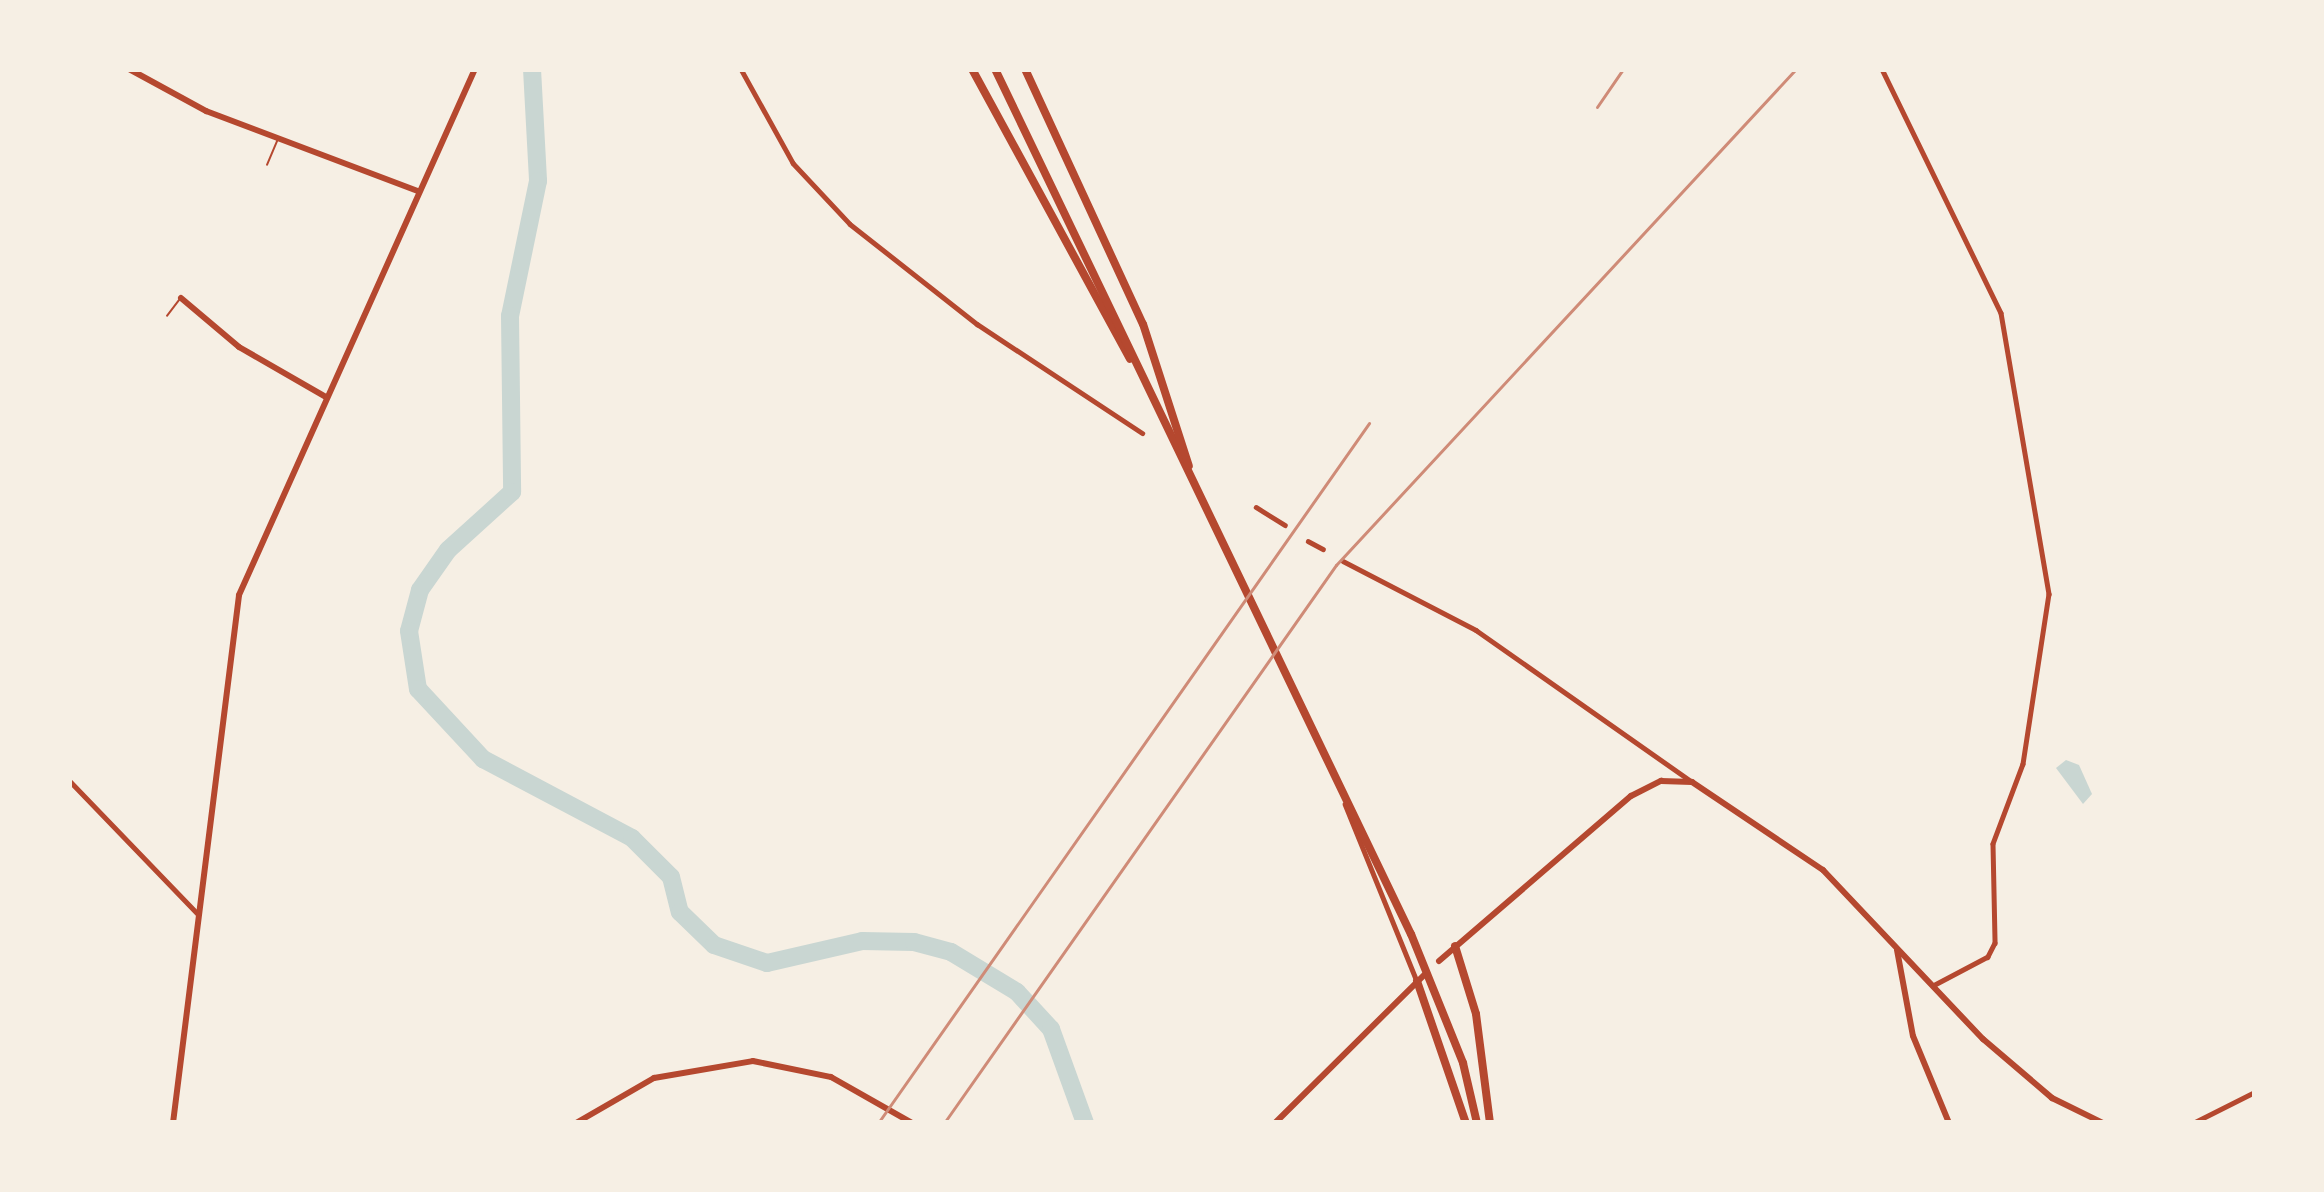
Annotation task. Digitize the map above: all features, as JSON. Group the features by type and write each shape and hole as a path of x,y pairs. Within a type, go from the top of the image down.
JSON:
{"highway":[{"path":"972,69 1090,294 1145,380"},
{"path":"995,69 1431,978 1477,1123"},
{"path":"1025,69 1143,324 1198,495"},
{"path":"1455,946 1473,1002 1490,1123"},
{"path":"1420,978 1466,1123"}],"main road":[{"path":"129,69 182,101 418,191"},
{"path":"173,1123 239,595 475,69"},
{"path":"181,298 239,347 326,397"},
{"path":"1439,961 1630,796 1660,781 1692,782 1823,869 1930,987 2028,1079 2104,1123"},
{"path":"1897,950 1913,1036 1949,1123"},
{"path":"1275,1123 1420,978"},
{"path":"576,1123 654,1078 753,1061 831,1076 912,1123"}],"street":[{"path":"741,69 793,163 850,224 977,324 1142,434"},
{"path":"1882,69 2001,313 2049,594 2024,764 1993,844 1995,943 1988,957 1930,987"},
{"path":"1256,507 1285,525"},
{"path":"1308,541 1323,549"},
{"path":"1343,561 1476,630 1692,782"},
{"path":"69,780 199,915"},
{"path":"1340,789 1374,890 1420,978"},
{"path":"2193,1123 2255,1091"}],"lane":[{"path":"267,165 279,138"},
{"path":"167,316 181,298"}],"shaded area":[{"path":"2066,760 2079,765 2092,794 2083,804 2056,768"}],"waterway":[{"path":"532,69 538,181 510,316 512,492 448,550 420,590 409,631 418,689 483,759 632,838 671,877 680,912 714,945 767,963 862,941 914,942 951,952 1017,992 1051,1029 1085,1123"}],"railway":[{"path":"1597,107 1623,69"},
{"path":"944,1123 1336,565 1796,69"},
{"path":"878,1123 1369,423"}]}
